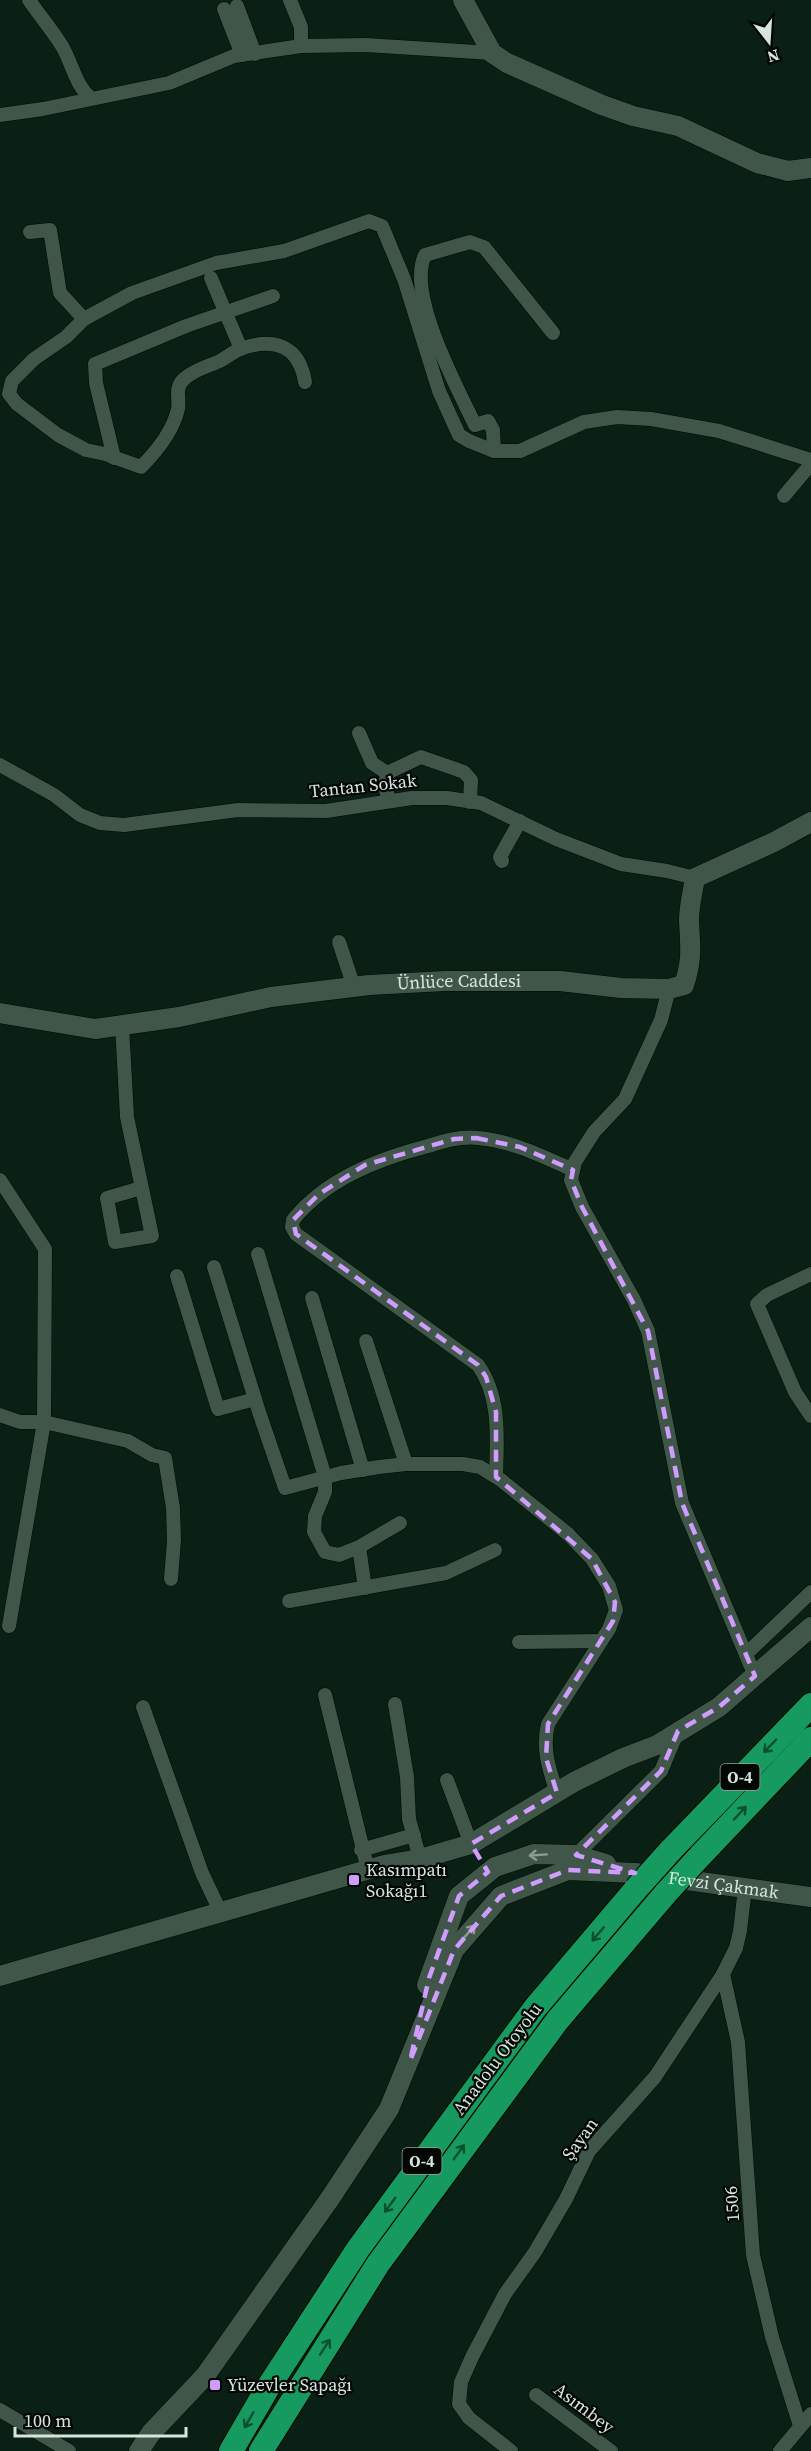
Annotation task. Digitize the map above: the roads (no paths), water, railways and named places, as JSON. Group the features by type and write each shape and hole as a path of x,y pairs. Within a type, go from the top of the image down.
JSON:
{"highway":[{"name":"Anadolu Otoyolu","path":"231,2451 267,2389 365,2239 535,2008 636,1881 670,1851 811,1705"},
{"name":"Anadolu Otoyolu","path":"261,2451 378,2264 557,2021 666,1893 811,1739"}],"street":[{"path":"29,0 72,63 82,92 91,98"},
{"path":"290,0 301,27 301,46"},
{"path":"463,0 492,53 507,63 602,105 633,116 678,126 757,163 788,171 811,168"},
{"path":"230,7 248,54"},
{"path":"0,115 43,109 169,83 208,66 248,54 301,46 366,45 492,53"},
{"path":"305,382 299,361 289,349 272,344 241,349 183,379 177,390 178,408 174,419 154,454 141,466 86,450 58,435 17,404 9,394 12,381 27,366 66,337 84,319 132,293 216,263 284,251 369,220 382,226 387,236 404,279 439,391 459,435 468,441 494,451 519,451 584,422 617,417 651,419 719,431 811,462 784,496"},
{"path":"30,232 50,230 60,293 84,319"},
{"path":"494,451 493,430 488,421 475,425 433,331 420,287 420,266 424,255 470,242 484,247 553,333"},
{"path":"211,278 241,349"},
{"path":"114,458 96,383 95,364 186,326 273,296"},
{"path":"360,733 372,763 387,773"},
{"path":"387,773 421,757 464,772 471,780 470,802"},
{"name":"Tantan Sokak","path":"0,765 54,795 80,815 100,823 124,825 238,810 326,810 411,798 482,803 556,839 621,864 695,878"},
{"path":"387,773 385,788 390,801"},
{"path":"502,861 500,857 507,841 520,821"},
{"path":"755,1676 682,1503 648,1331 634,1300 582,1207 571,1180 575,1162 594,1132 626,1099 661,1020 669,989 684,985 692,950 689,918 695,878 774,842 811,822"},
{"path":"339,942 354,987"},
{"name":"Ünlüce Caddesi","path":"0,1012 95,1029 179,1017 271,996 354,987 445,981 560,981 621,988 669,989"},
{"path":"122,1025 128,1117 141,1188"},
{"path":"496,1477 496,1412 486,1377 477,1365 296,1234 292,1227 293,1220 319,1194 365,1165 454,1139 476,1138 520,1147 573,1170"},
{"path":"0,1180 45,1249 44,1422 9,1626"},
{"path":"258,1254 325,1477 325,1492 315,1516 314,1532 325,1552 339,1554 359,1547 400,1523"},
{"path":"214,1268 285,1488 325,1477 406,1464 463,1464 480,1467 535,1506 568,1534 592,1559 609,1586 616,1610 613,1621 548,1724 545,1738 546,1758 557,1793"},
{"path":"811,1275 767,1295 757,1304 795,1392 811,1416"},
{"path":"177,1276 218,1409 255,1399"},
{"path":"312,1298 363,1470"},
{"path":"366,1341 406,1464"},
{"path":"0,1415 20,1422 44,1422 128,1441 152,1455 165,1458 173,1508 174,1540 171,1579"},
{"path":"359,1547 365,1588"},
{"path":"289,1601 446,1573 495,1550"},
{"path":"746,1654 811,1592"},
{"path":"0,1976 368,1870 420,1859 471,1844 557,1793 623,1758 657,1745 719,1707 811,1627"},
{"path":"519,1642 601,1641"},
{"path":"326,1695 368,1870"},
{"path":"395,1704 407,1777 409,1819 420,1859"},
{"path":"143,1707 202,1873 221,1913"},
{"path":"576,1855 661,1771 678,1731"},
{"path":"447,1780 489,1894 505,1893 568,1870 636,1881"},
{"path":"362,1850 414,1835"},
{"path":"410,2061 429,1978 459,1896 482,1876 509,1861 534,1854 576,1855 636,1881"},
{"path":"139,2451 151,2433 205,2376 331,2197 389,2109 454,1950 505,1893 512,1879 509,1861"},
{"name":"Fevzi Çakmak","path":"636,1881 745,1888 811,1897"},
{"name":"Şayan","path":"511,2451 469,2418 459,2404 461,2382 505,2294 535,2252 566,2199 589,2151 655,2077 723,1974 736,1948 745,1888"},
{"name":"1506","path":"723,1974 738,2042 753,2255 772,2337 800,2426"},
{"name":"Asımbey","path":"536,2395 611,2451"},
{"path":"0,2410 69,2451"},
{"path":"780,2451 811,2414"}],"place":[{"name":"Kasımpatı Sokağı1","path":"354,1880"},
{"name":"Yüzevler Sapağı","path":"215,2385"}]}
